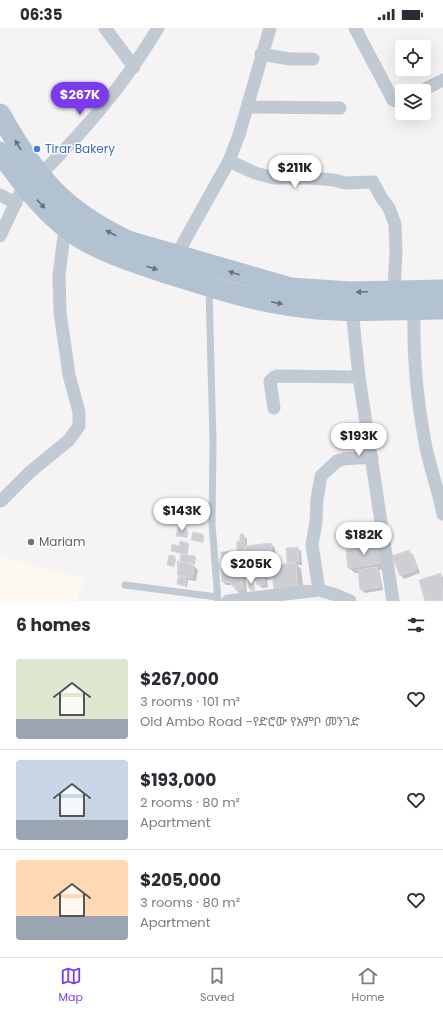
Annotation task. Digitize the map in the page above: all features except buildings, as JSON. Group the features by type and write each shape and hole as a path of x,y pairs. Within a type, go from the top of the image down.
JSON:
{"main road":[{"path":"0,114 21,151 26,188"},
{"path":"0,152 26,188 60,197 80,229 135,263 209,286 291,306 352,310 443,309"},
{"path":"80,229 109,232 128,241 176,256 291,288 350,292 443,290"}],"street":[{"path":"105,28 134,67"},
{"path":"0,236 26,188 89,124 113,96 134,67 158,28"},
{"path":"176,256 229,161 239,135 261,54 270,28"},
{"path":"355,28 393,100 395,101"},
{"path":"261,54 290,59 313,59"},
{"path":"431,86 443,80"},
{"path":"247,107 340,108"},
{"path":"229,161 274,178 309,178 334,180 345,183 373,182 389,208 395,224 396,252 394,291"},
{"path":"0,195 26,188"},
{"path":"1,502 30,472 69,440 79,426 79,412 69,375 60,312 60,275 80,229"},
{"path":"414,309 413,340 418,404 424,438 443,514"},
{"path":"352,310 359,376 393,601"},
{"path":"274,408 270,381 276,376 359,376"},
{"path":"319,590 312,545 321,476 337,461 344,459 372,458"},
{"path":"221,600 260,600 319,590 350,601"}],"lane":[{"path":"126,585 221,600 212,524 213,443 209,286"}],"shaded area":[{"path":"0,556 84,579 77,601 0,601"}],"place":[{"name":"Tirar Bakery","path":"37,149"},
{"name":"Mariam","path":"31,542"}]}
